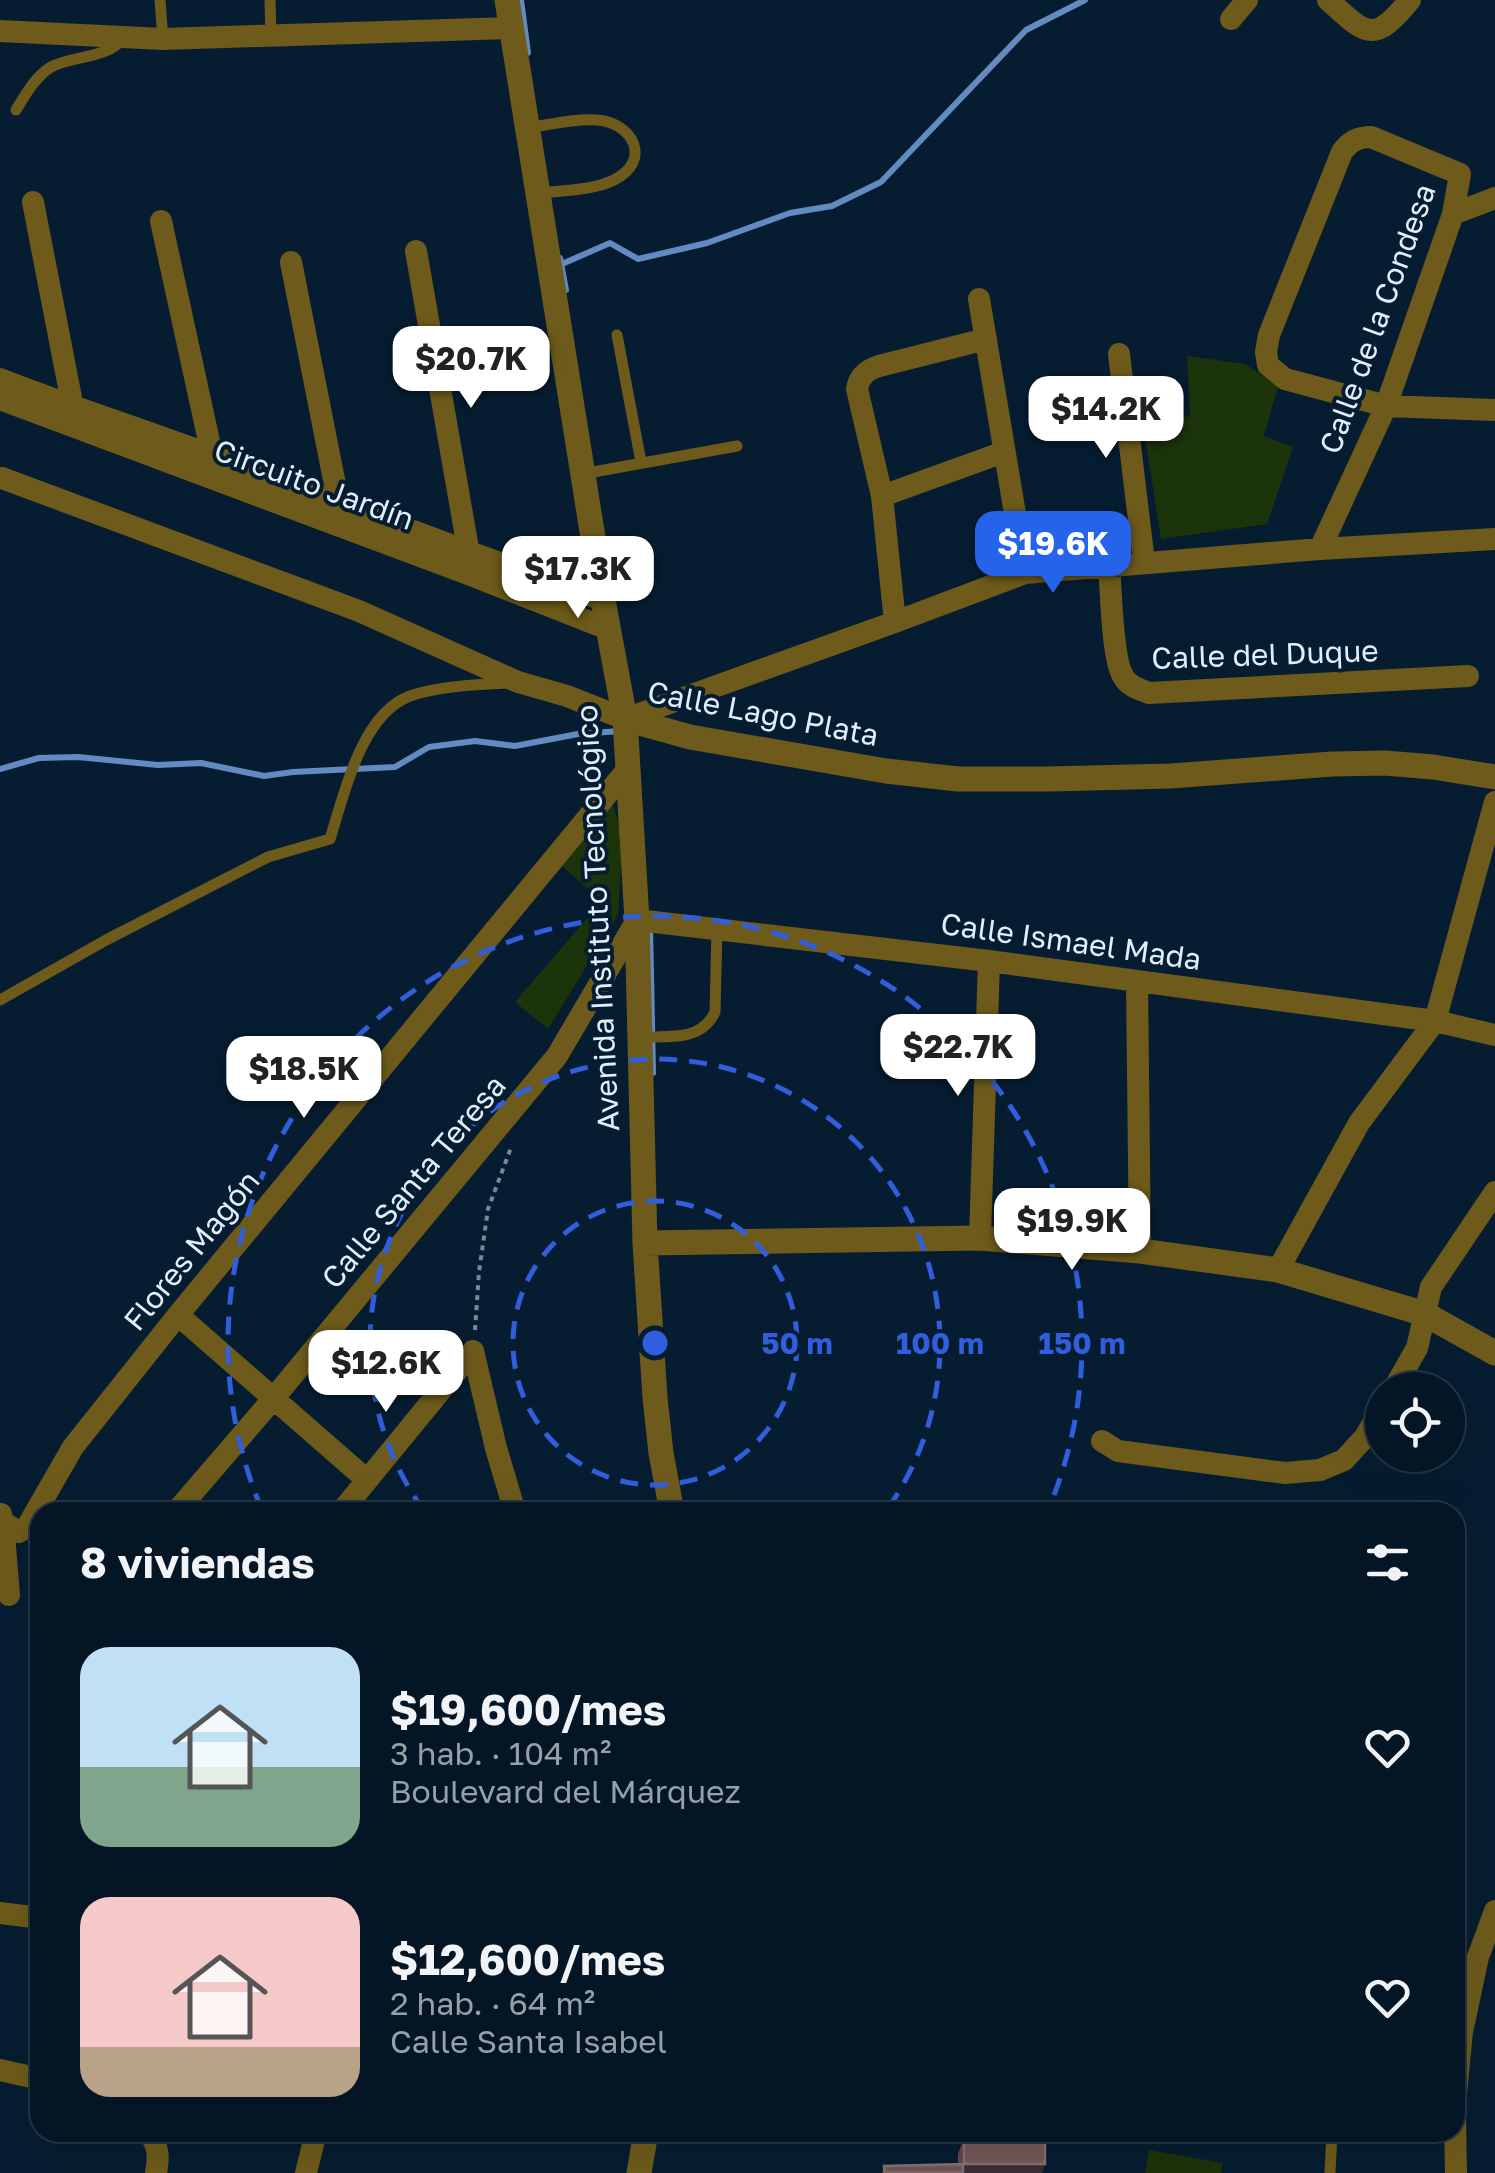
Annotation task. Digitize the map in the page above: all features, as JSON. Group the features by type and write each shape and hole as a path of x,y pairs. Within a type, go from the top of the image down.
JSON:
{"street":[{"name":"Avenida Instituto Tecnológico","path":"507,0 625,720 637,920 645,1242 655,1398 670,1502"},
{"path":"1232,19 1248,0"},
{"path":"1328,0 1356,25 1374,31 1385,27 1410,0"},
{"path":"0,31 162,38 511,28"},
{"name":"Calle de la Condesa","path":"1320,549 1386,406 1453,214 1460,174 1372,137 1361,137 1342,152 1269,335 1266,352 1268,366 1285,379 1386,406"},
{"path":"1453,214 1495,198"},
{"path":"33,202 74,408"},
{"path":"162,222 212,455"},
{"path":"416,251 469,564"},
{"path":"291,262 339,504"},
{"path":"979,299 1024,573"},
{"path":"895,622 882,496 857,389 868,370 986,340"},
{"path":"1119,354 1144,562"},
{"name":"Circuito Jardín","path":"0,379 339,504 608,630"},
{"name":"Circuito Jardín","path":"0,399 469,564 603,600"},
{"path":"1386,406 1495,410"},
{"path":"882,496 1004,452"},
{"name":"Calle Lago Plata","path":"2,478 359,611 518,682 567,696 625,720 690,736 886,771 958,778 1171,776 1332,764 1434,766 1495,778"},
{"path":"625,720 1024,573 1495,539"},
{"name":"Calle del Duque","path":"1109,565 1117,662 1124,679 1149,693 1468,676"},
{"name":"Flores Magón","path":"42,1502 72,1448 178,1315 628,770"},
{"path":"1278,1270 1359,1122 1434,1021 1495,802"},
{"name":"Calle Ismael Mada","path":"637,920 989,960 1434,1021 1495,1035"},
{"name":"Calle Santa Teresa","path":"185,1502 557,1056 637,920"},
{"path":"980,1238 989,960"},
{"path":"1137,982 1140,1251"},
{"path":"1403,1372 1417,1348 1431,1287 1495,1192"},
{"path":"645,1242 980,1238 1140,1251 1278,1270 1425,1314 1495,1354"},
{"path":"178,1315 367,1480"},
{"path":"349,1502 473,1351"},
{"path":"473,1351 512,1502"},
{"path":"1102,1441 1118,1451 1285,1473 1320,1470 1344,1460 1365,1438"},
{"path":"2,1517 10,1595"},
{"name":"Flores Magón","path":"2,1517 19,1532 30,1523"},
{"path":"1465,2018 1478,1957 1495,1911"},
{"path":"0,1913 30,1917"},
{"path":"0,2070 30,2077"},
{"path":"154,2142 160,2156 156,2173"},
{"path":"306,2173 314,2142"},
{"path":"639,2173 644,2142"},
{"path":"1455,2142 1456,2173"}],"lane":[{"path":"160,0 162,38"},
{"path":"270,0 271,36"},
{"path":"16,110 40,75 66,60 106,51 123,38"},
{"path":"528,128 594,120 617,124 633,138 635,150 633,163 610,183 537,193"},
{"path":"618,336 641,462"},
{"path":"582,474 737,446"},
{"path":"0,1000 106,940 268,858 330,839 368,734 383,715 408,696 518,682"},
{"path":"640,1038 700,1032 710,1024 715,1012 716,929"},
{"path":"1330,2173 1332,2142"}],"path":[{"path":"473,1351 478,1272 488,1209 513,1142"}],"green space":[{"path":"1187,356 1245,364 1278,386 1264,436 1293,447 1267,524 1161,539 1143,424 1190,416"},
{"path":"612,802 623,837 618,915 548,1029 515,1002 602,901 561,865"},
{"path":"1149,2150 1223,2163 1221,2173 1145,2173"}],"building":[{"path":"964,2142 1045,2142 1045,2164 964,2164"},
{"path":"963,2164 963,2173 885,2173 884,2166"}],"waterway":[{"path":"521,0 528,53"},
{"path":"562,264 610,243 638,259 707,243 790,213 832,206 881,182 1026,30 1085,0"},
{"path":"560,258 566,290"},
{"path":"0,769 39,758 78,757 158,765 201,763 264,776 395,767 429,747 475,741 515,746 620,731"},
{"path":"650,926 653,1073"}]}
